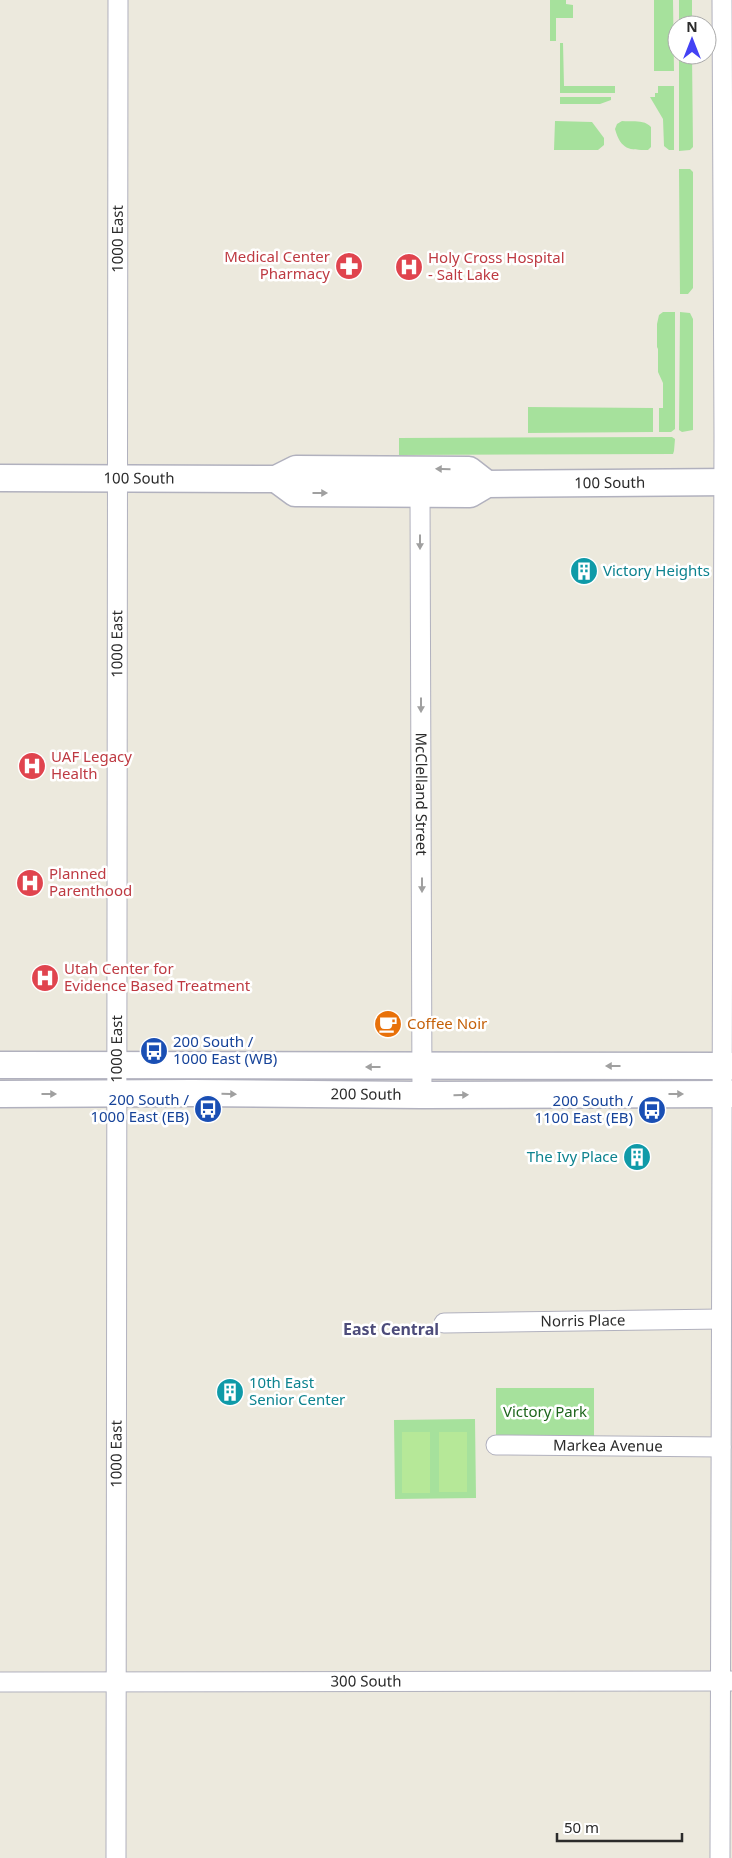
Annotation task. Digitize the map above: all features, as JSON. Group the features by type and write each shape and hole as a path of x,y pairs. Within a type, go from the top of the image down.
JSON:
{"street":[{"name":"1000 East","path":"116,1858 118,0"},
{"path":"720,1858 726,1681 720,1447 726,1382 721,1319 727,1094 728,740 728,482 722,0"},
{"name":"100 South","path":"0,478 276,479 296,470 469,470 487,484"},
{"name":"100 South","path":"276,479 295,493 470,494 487,484 728,482"},
{"name":"McClelland Street","path":"420,493 422,1096"},
{"name":"200 South","path":"0,1065 727,1066"},
{"name":"200 South","path":"0,1094 422,1096 727,1094"},
{"name":"Norris Place","path":"444,1323 721,1319"},
{"name":"Markea Avenue","path":"496,1445 720,1447"},
{"name":"300 South","path":"0,1682 726,1681"}],"green space":[{"path":"550,0 566,0 566,4 573,5 573,18 556,18 556,41 550,41"},
{"path":"654,0 673,0 673,15 667,15 667,65 674,65 674,71 654,71"},
{"path":"679,0 692,0 692,15 679,15"},
{"path":"560,43 563,43 564,86 615,86 615,93 560,93"},
{"path":"679,65 692,65 693,147 690,150 679,151"},
{"path":"658,86 674,86 674,150 669,150 664,146 663,119 650,97 655,97 655,93 658,93"},
{"path":"560,97 611,97 611,100 600,104 560,104"},
{"path":"555,121 592,122 604,138 604,145 598,150 554,150"},
{"path":"622,121 641,122 651,127 651,147 648,150 631,149 623,145 615,129 617,124"},
{"path":"679,169 690,169 693,172 693,288 688,294 680,294"},
{"path":"663,312 675,312 675,429 671,432 659,432 659,408 663,408 663,383 658,372 657,324 659,315"},
{"path":"680,312 690,313 693,319 693,430 682,432 679,430"},
{"path":"528,407 653,408 653,432 528,433"},
{"path":"672,437 675,439 673,454 399,455 399,438"},
{"name":"Victory Park","path":"496,1388 594,1388 594,1437 496,1437"},
{"path":"475,1419 476,1498 395,1499 394,1420"},
{"path":"402,1432 430,1432 430,1493 402,1493"},
{"path":"439,1432 467,1432 467,1492 439,1492"}],"place":[{"name":"Medical Center Pharmacy","path":"349,266"},
{"name":"Holy Cross Hospital - Salt Lake","path":"409,267"},
{"name":"Victory Heights","path":"584,571"},
{"name":"UAF Legacy Health","path":"32,766"},
{"name":"Planned Parenthood","path":"30,883"},
{"name":"Utah Center for Evidence Based Treatment","path":"45,978"},
{"name":"Coffee Noir","path":"388,1024"},
{"name":"200 South / 1000 East (WB)","path":"154,1051"},
{"name":"200 South / 1000 East (EB)","path":"208,1109"},
{"name":"200 South / 1100 East (EB)","path":"652,1110"},
{"name":"The Ivy Place","path":"637,1157"},
{"name":"10th East Senior Center","path":"230,1392"}],"district":[{"name":"East Central","path":"391,1329"}]}
